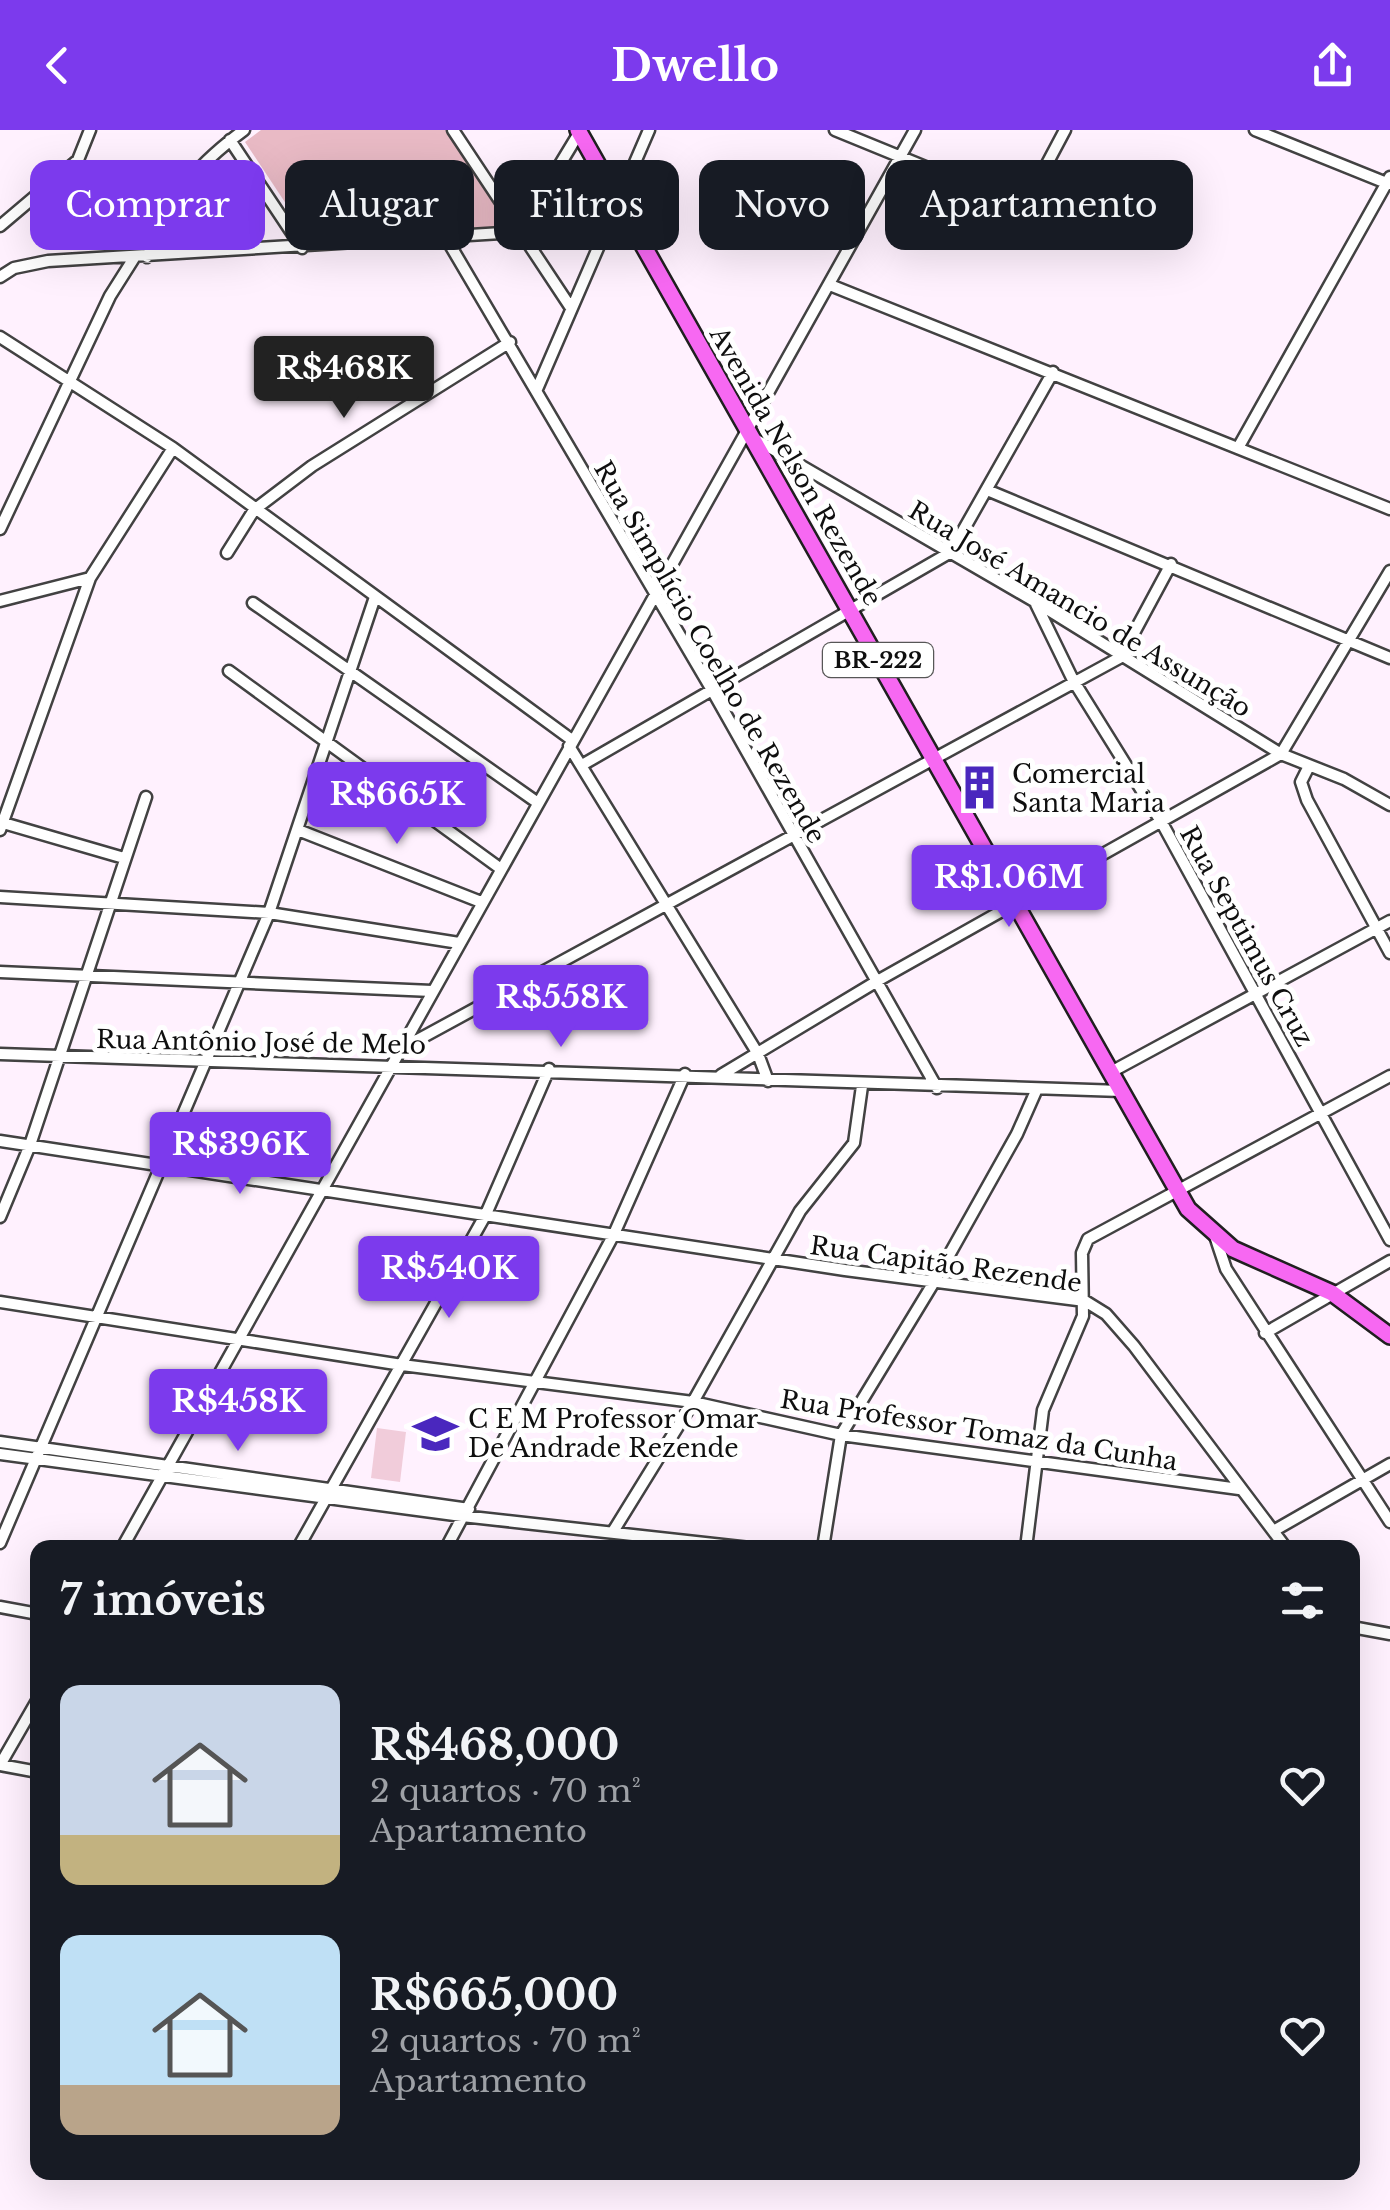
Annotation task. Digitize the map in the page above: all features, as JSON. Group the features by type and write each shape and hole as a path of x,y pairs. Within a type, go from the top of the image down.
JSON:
{"main road":[{"name":"Avenida Nelson Rezende","path":"579,131 595,160"},
{"name":"Avenida Nelson Rezende","path":"646,250 1177,1192"},
{"name":"BR-222","path":"1177,1192 1215,1236 1280,1272 1332,1293 1390,1336"}],"street":[{"path":"0,226 78,160 90,130"},
{"path":"147,257 184,181 244,130"},
{"path":"453,130 494,192"},
{"path":"636,160 649,130"},
{"path":"835,130 1004,202 1021,203 1032,194 1064,130"},
{"path":"127,1540 916,130"},
{"path":"1238,448 1389,181 1255,130"},
{"path":"562,160 579,131"},
{"path":"230,140 285,222"},
{"path":"0,277 34,262 285,249"},
{"name":"Rua Simplício Coelho de Rezende","path":"453,250 712,690 938,1088"},
{"path":"532,250 571,308"},
{"path":"536,389 597,250"},
{"path":"0,528 110,296 134,258"},
{"path":"830,285 1390,510"},
{"path":"0,337 173,448 570,743 758,1054 768,1080"},
{"path":"227,554 254,510 380,422 510,342"},
{"path":"582,765 951,552 1053,372"},
{"name":"Rua José Amancio de Assunção","path":"750,432 1281,754 1344,779 1390,805"},
{"path":"124,858 1,825 90,578 173,448"},
{"path":"986,490 1390,658"},
{"path":"400,1049 932,756 1121,657 1171,564"},
{"path":"720,1076 878,980 1281,754 1390,571"},
{"path":"0,601 90,578"},
{"path":"0,1542 100,1316 269,913 375,597"},
{"name":"Rua Septimus Cruz","path":"1034,601 1073,680 1162,824 1390,1240"},
{"path":"254,603 538,803"},
{"path":"229,671 501,869"},
{"path":"1309,766 1302,788 1390,953"},
{"path":"0,1217 30,1145 146,797"},
{"path":"298,830 481,902"},
{"path":"0,897 269,913 459,943"},
{"path":"1111,1072 1390,921"},
{"path":"0,972 432,992"},
{"name":"Rua Antônio José de Melo","path":"0,1054 685,1074 862,1086 1120,1091"},
{"path":"302,1540 486,1214 549,1070"},
{"path":"450,1540 614,1234 685,1074"},
{"path":"1027,1540 1047,1395 1080,1326 1085,1301 1083,1248 1096,1232 1390,1076"},
{"path":"614,1530 693,1402 772,1259 815,1190 854,1143 862,1086"},
{"path":"824,1540 841,1434 934,1282 1017,1134 1036,1090"},
{"name":"Rua Capitão Rezende","path":"0,1141 772,1259 1085,1301 1116,1324 1282,1540"},
{"path":"1215,1236 1226,1269 1390,1522"},
{"path":"1266,1333 1390,1261"},
{"name":"Rua Professor Tomaz da Cunha","path":"0,1302 402,1365 693,1402 841,1434 1240,1488"},
{"path":"0,1442 37,1454"},
{"path":"0,1454 37,1454 166,1470 480,1516 690,1540"},
{"path":"1276,1530 1390,1464"},
{"path":"0,1607 30,1613"},
{"path":"1360,1628 1390,1634"},
{"path":"30,1713 0,1765 30,1771"}],"shaded area":[{"path":"261,130 450,130 469,160 285,160 285,202 265,172 265,160 257,160 245,142"},
{"path":"474,168 494,200 494,227 474,229"},
{"path":"377,1428 406,1432 400,1482 371,1478"}],"place":[{"name":"Comercial Santa Maria","path":"979,788"},
{"name":"C E M Professor Omar De Andrade Rezende","path":"435,1433"}]}
